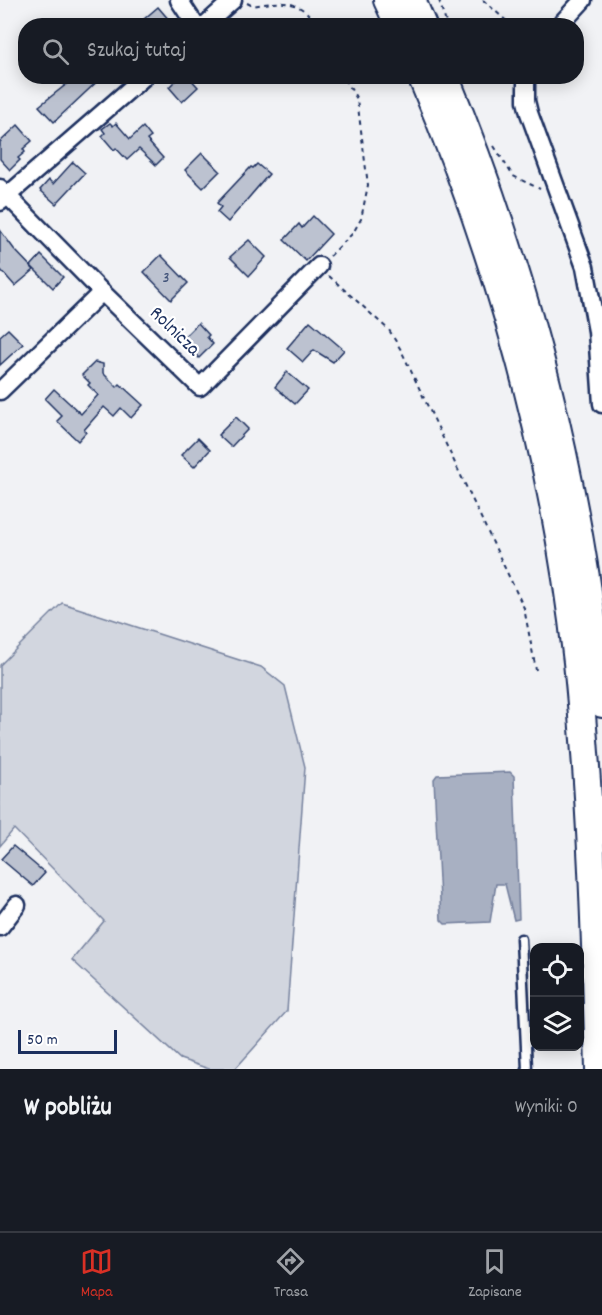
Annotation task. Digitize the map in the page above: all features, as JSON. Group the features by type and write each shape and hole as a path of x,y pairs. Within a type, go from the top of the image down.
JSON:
{"main road":[{"path":"387,0 395,18"},
{"path":"412,0 420,18"},
{"path":"424,84 470,201 512,334 542,456 562,563 576,659 587,769 599,1069"},
{"path":"448,84 470,140 532,326 567,472 584,559 602,704"}],"street":[{"path":"179,0 191,18"},
{"path":"213,18 233,0"},
{"path":"566,18 583,0"},
{"path":"2,195 135,84"},
{"path":"526,84 529,113 585,267 597,331 602,404"},
{"name":"Rolnicza","path":"2,195 200,387 319,266"},
{"path":"0,391 102,292"},
{"path":"0,927 17,905"}],"lane":[{"path":"521,939 527,1069"}],"path":[{"path":"245,0 253,6 294,0 307,8 313,18"},
{"path":"440,0 445,18"},
{"path":"483,0 503,18"},
{"path":"348,84 357,99 368,184 361,219 353,233 319,266 389,330 401,350 524,608 536,670"},
{"path":"494,144 497,153 513,176 531,186 559,196"}],"shaded area":[{"path":"62,603 261,667 285,686 305,767 287,1011 235,1069 209,1069 180,1059 72,960 104,921 14,829 0,846 0,665"}],"water":[{"path":"510,772 514,776 519,919 514,920 505,884 496,884 490,922 445,924 441,920 434,779 437,775"}],"building":[{"path":"158,7 167,18 145,18"},
{"path":"67,84 94,84 54,122 39,106"},
{"path":"172,84 195,84 198,87 182,102 169,87"},
{"path":"110,123 113,126 116,123 130,139 143,127 151,137 147,140 163,158 156,165 139,149 127,160 102,136 105,133 102,129"},
{"path":"18,125 32,141 23,149 25,152 10,170 0,159 0,142"},
{"path":"202,153 220,171 203,188 185,170"},
{"path":"73,162 85,173 56,204 40,190 49,180 53,184"},
{"path":"257,164 269,174 228,222 217,212 221,207 217,203 251,167"},
{"path":"313,216 331,234 306,261 284,240 299,224 302,228"},
{"path":"0,230 34,270 15,286 0,269"},
{"path":"249,240 266,257 249,276 230,257"},
{"path":"41,255 63,277 53,288 31,266"},
{"path":"161,255 188,283 171,300 144,272"},
{"path":"310,321 344,350 333,362 314,350 303,362 287,348"},
{"path":"198,323 209,335 207,337 213,344 199,358 181,340"},
{"path":"8,329 23,344 0,365 0,336"},
{"path":"95,362 103,364 103,373 117,387 120,384 143,405 131,418 121,408 114,416 104,407 84,430 86,432 78,441 57,421 62,416 45,399 54,389 81,414 98,395 82,375"},
{"path":"287,372 308,390 295,404 275,387"},
{"path":"236,417 248,429 231,447 218,435"},
{"path":"198,438 210,450 194,467 181,455"},
{"path":"13,846 45,873 33,886 1,859"}]}
